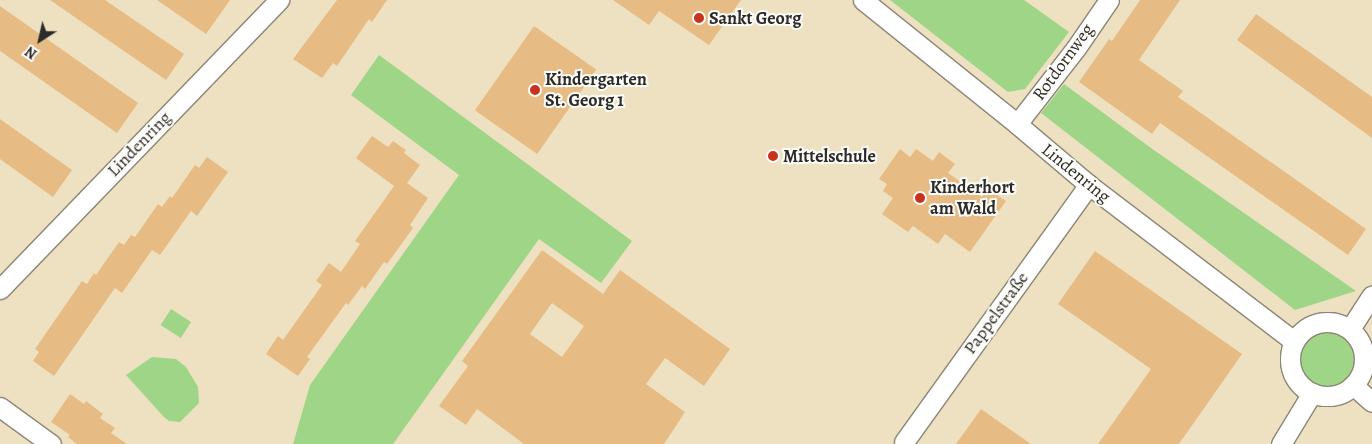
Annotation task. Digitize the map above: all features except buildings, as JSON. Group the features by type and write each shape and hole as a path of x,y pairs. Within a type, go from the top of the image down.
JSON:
{"street":[{"name":"Lindenring","path":"0,289 279,0"},
{"name":"Lindenring","path":"863,0 1017,124 1088,185 1294,341"},
{"name":"Rotdornweg","path":"1017,124 1076,48 1108,0"},
{"name":"Pappelstraße","path":"904,442 1088,185"},
{"path":"1350,329 1372,295"},
{"path":"1319,322 1335,322 1350,329 1360,341 1364,356 1362,372 1353,385 1334,395 1322,396 1299,384 1291,370 1289,355 1294,341 1304,328 1319,322"},
{"path":"1353,385 1372,402"},
{"path":"1281,444 1312,392"},
{"path":"0,407 51,444"}],"green space":[{"path":"890,0 1024,0 1069,32 1025,89 1008,92"},
{"path":"379,55 632,241 601,283 539,239 393,444 293,444 310,385 459,175 351,95"},
{"path":"1064,84 1151,148 1356,291 1295,310 1041,113"},
{"path":"171,309 191,322 181,338 161,325"},
{"path":"1323,331 1333,331 1348,339 1354,348 1356,359 1354,370 1348,379 1333,387 1323,387 1312,382 1305,375 1300,364 1300,354 1305,343 1312,336"},
{"path":"152,357 176,359 186,367 198,387 199,403 180,422 169,421 163,416 126,375"}],"place":[{"name":"Sankt Georg","path":"699,18"},
{"name":"Kindergarten St. Georg 1","path":"535,90"},
{"name":"Mittelschule","path":"773,156"},
{"name":"Kinderhort am Wald","path":"920,198"}]}
